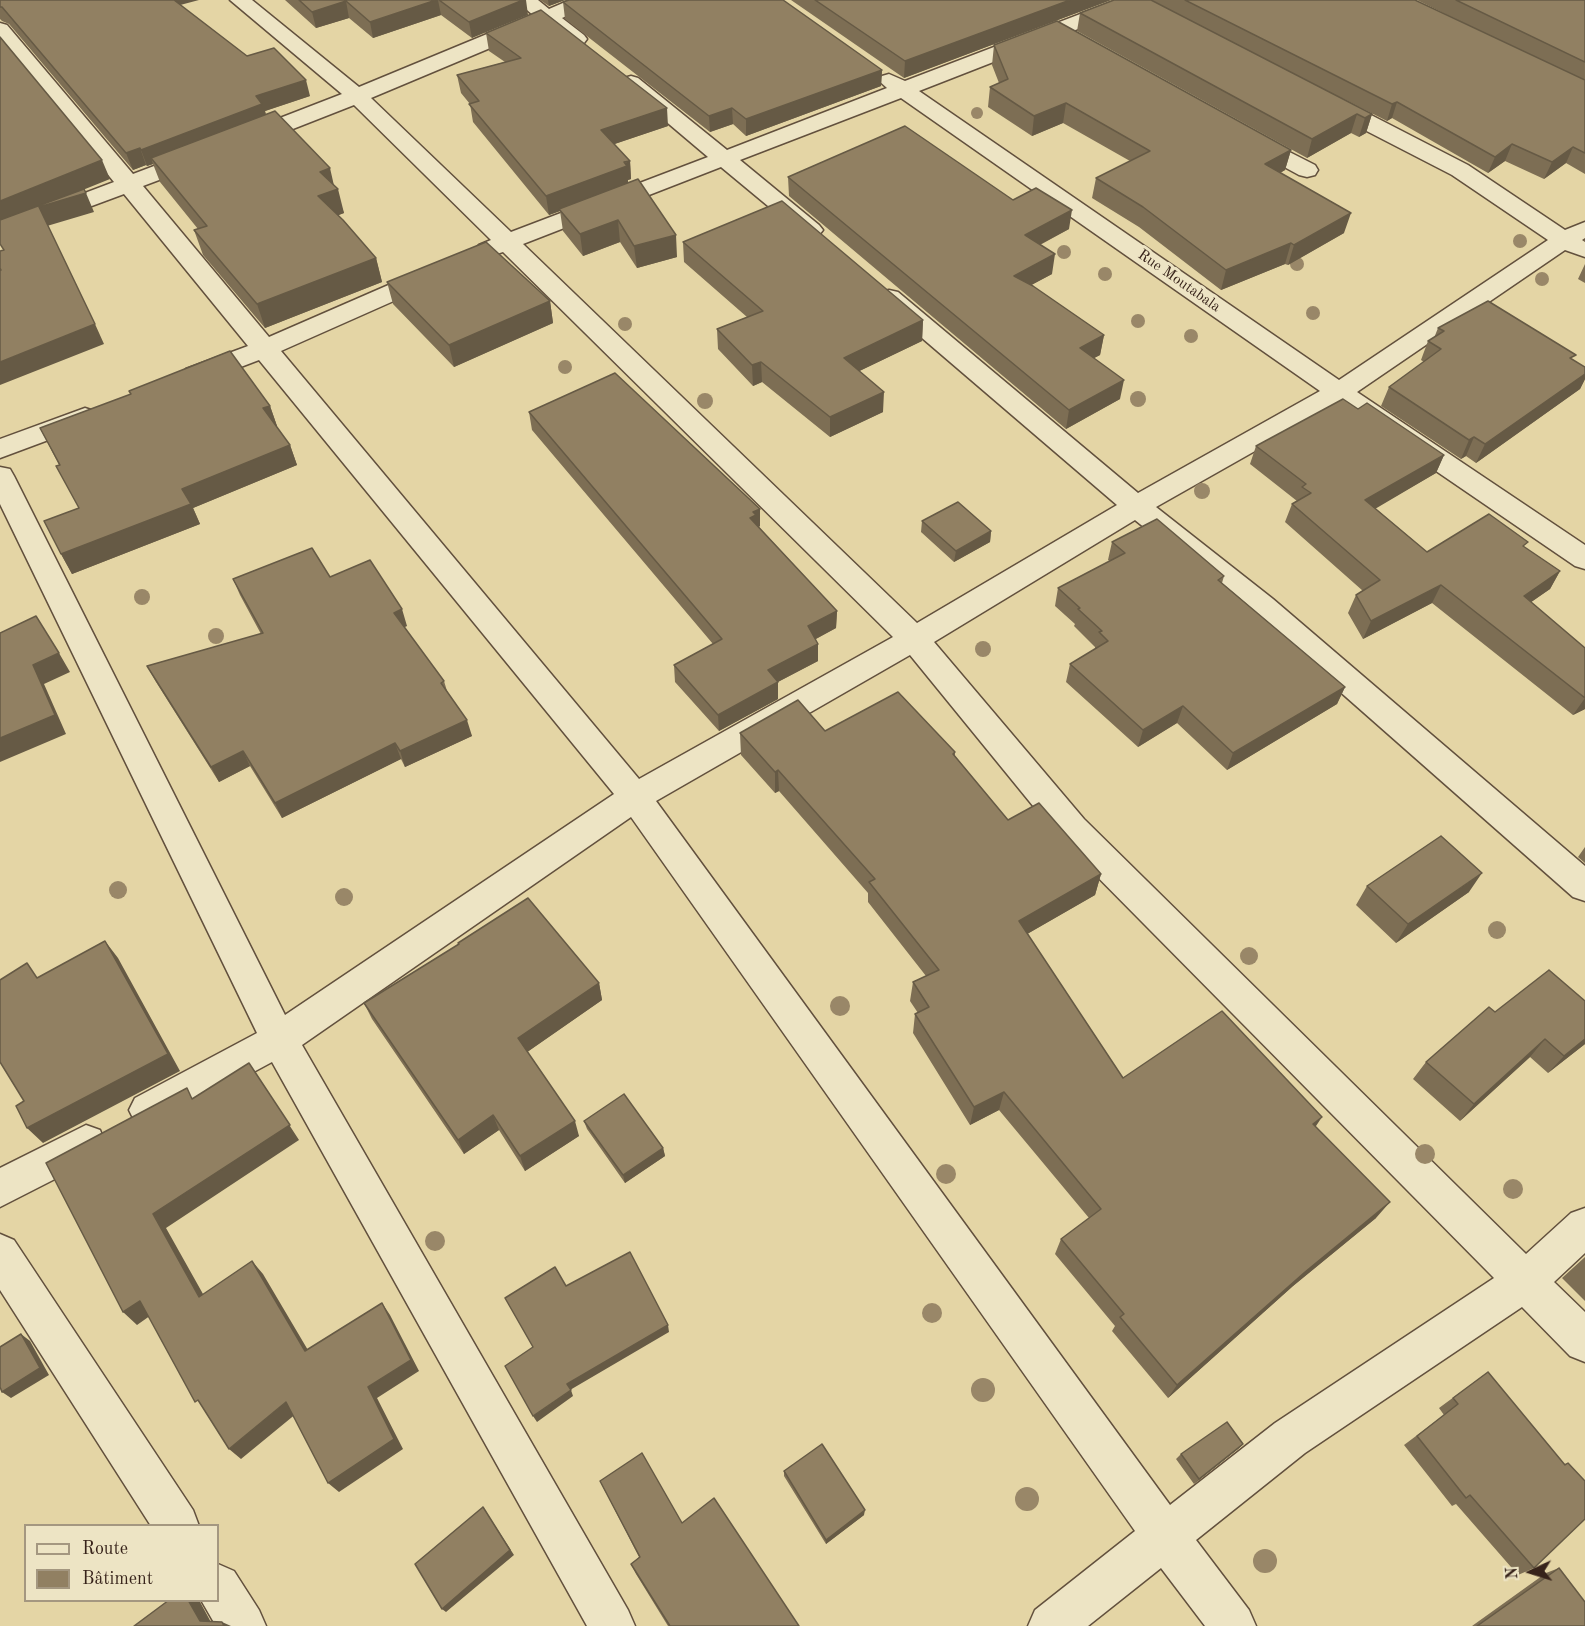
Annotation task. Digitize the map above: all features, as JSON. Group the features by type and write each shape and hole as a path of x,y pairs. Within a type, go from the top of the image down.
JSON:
{"street":[{"path":"240,0 357,96 914,639 1072,829 1585,1341"},
{"path":"525,0 726,158 826,243"},
{"path":"0,233 357,96 587,0"},
{"path":"176,382 264,349 506,242 902,90 1064,36 1138,3"},
{"path":"0,29 635,797 1166,1537 1233,1626"},
{"name":"Rue Moutabala","path":"873,69 1339,392 1585,559"},
{"path":"0,1188 279,1040 635,797 914,639 1136,506 1339,392 1578,240 1460,170 1312,94"},
{"path":"1236,131 1307,170"},
{"path":"872,282 1136,506 1263,607 1585,886"},
{"path":"0,449 110,407"},
{"path":"0,476 279,1040 612,1626"},
{"path":"1051,1626 1290,1438 1525,1281 1585,1227"},
{"path":"0,1254 176,1524"},
{"path":"219,1589 243,1626"}],"building":[{"path":"0,0 174,0 247,56 274,48 306,80 256,96 262,104 141,150 140,148 126,153 0,7"},
{"path":"299,0 436,0 370,22 346,1 312,12"},
{"path":"439,0 523,0 469,22"},
{"path":"569,0 783,0 882,70 746,119 732,108 709,116 563,2"},
{"path":"815,0 1070,0 905,61"},
{"path":"1114,0 1151,0 1372,114 1365,118 1357,114 1312,139 1080,13"},
{"path":"1185,0 1415,0 1585,80 1585,153 1573,147 1552,162 1512,144 1495,157 1397,102 1392,104"},
{"path":"1456,0 1585,0 1585,62"},
{"path":"541,10 667,108 601,130 630,161 624,162 627,166 546,196 469,104 479,101 457,75 521,58 486,33"},
{"path":"1057,21 1291,150 1265,164 1351,213 1294,245 1291,243 1226,270 1143,207 1096,178 1150,151 1066,103 1034,116 990,87 1008,79 994,45"},
{"path":"0,37 102,160 0,201"},
{"path":"275,111 330,168 320,172 338,189 318,196 343,220 376,258 257,304 194,230 207,226 151,158"},
{"path":"905,126 1013,200 1036,188 1072,210 1025,235 1055,254 1014,276 1033,286 1104,335 1080,348 1124,380 1069,410 788,177"},
{"path":"638,179 676,235 634,246 618,220 580,234 559,209"},
{"path":"84,189 86,193 39,207 95,324 0,362 0,251 4,250 0,244 0,220"},
{"path":"782,201 923,320 844,358 884,392 830,417 761,362 752,365 717,329 763,311 683,242"},
{"path":"486,242 550,301 449,345 387,282"},
{"path":"1488,301 1576,355 1570,358 1585,367 1585,374 1485,444 1474,437 1469,440 1389,387 1441,349 1428,341 1444,331 1438,328"},
{"path":"230,351 270,406 263,408 290,445 182,489 191,504 61,554 44,521 79,508 56,466 60,465 40,428 131,394 129,391"},
{"path":"615,373 760,509 753,512 756,515 750,518 837,611 808,626 818,644 768,670 778,682 718,715 674,665 722,639 529,412"},
{"path":"1343,399 1358,409 1367,403 1444,455 1365,500 1427,552 1489,514 1528,542 1523,546 1560,571 1524,596 1585,648 1585,698 1441,585 1371,621 1356,595 1380,580 1292,504 1311,493 1302,487 1306,484 1256,446"},
{"path":"958,502 991,531 956,551 922,521"},
{"path":"1157,519 1224,576 1218,580 1345,687 1233,753 1183,706 1143,730 1070,664 1108,641 1099,632 1102,631 1058,588 1125,553 1112,542"},
{"path":"312,548 330,577 370,560 402,609 394,613 444,681 441,683 467,720 400,751 395,743 275,803 243,751 211,767 147,666 263,633 233,579"},
{"path":"36,616 59,653 33,665 55,715 0,738 0,633"},
{"path":"898,692 955,752 953,754 1008,820 1039,803 1101,874 1019,921 1123,1078 1222,1011 1322,1117 1313,1124 1390,1202 1305,1272 1177,1385 1120,1317 1124,1314 1061,1239 1101,1209 1004,1092 974,1107 915,1014 929,1007 913,982 939,970 869,882 875,879 778,770 775,772 740,733 798,700 825,731"},
{"path":"1441,836 1482,873 1408,924 1367,886"},
{"path":"528,898 599,983 518,1038 575,1121 520,1156 493,1115 458,1140 364,1003"},
{"path":"105,941 168,1054 27,1128 16,1106 24,1101 0,1062 0,980 27,963 37,978"},
{"path":"1549,970 1585,1001 1585,1039 1564,1056 1545,1039 1474,1104 1426,1062 1489,1007 1495,1012"},
{"path":"249,1063 290,1125 153,1214 199,1297 252,1261 305,1351 382,1303 411,1360 368,1387 394,1439 328,1483 286,1402 229,1449 198,1400 195,1402 140,1301 123,1312 46,1163 187,1088 192,1099"},
{"path":"624,1094 663,1148 623,1175 584,1121"},
{"path":"630,1252 668,1325 567,1384 571,1390 533,1416 505,1366 533,1347 505,1298 555,1267 566,1286"},
{"path":"21,1334 40,1368 2,1392 0,1347"},
{"path":"1488,1372 1565,1465 1568,1463 1585,1481 1585,1519 1534,1568 1470,1495 1466,1498 1417,1436 1458,1404 1453,1398"},
{"path":"1227,1422 1243,1444 1199,1479 1181,1454"},
{"path":"822,1444 865,1510 826,1540 784,1471"},
{"path":"642,1453 682,1523 714,1498 799,1626 670,1626 631,1564 640,1557 600,1481"},
{"path":"483,1507 510,1550 442,1609 415,1564"},
{"path":"1559,1568 1585,1602 1585,1626 1477,1626"},
{"path":"166,1602 189,1602 200,1621 222,1622 224,1626 134,1626"}]}
